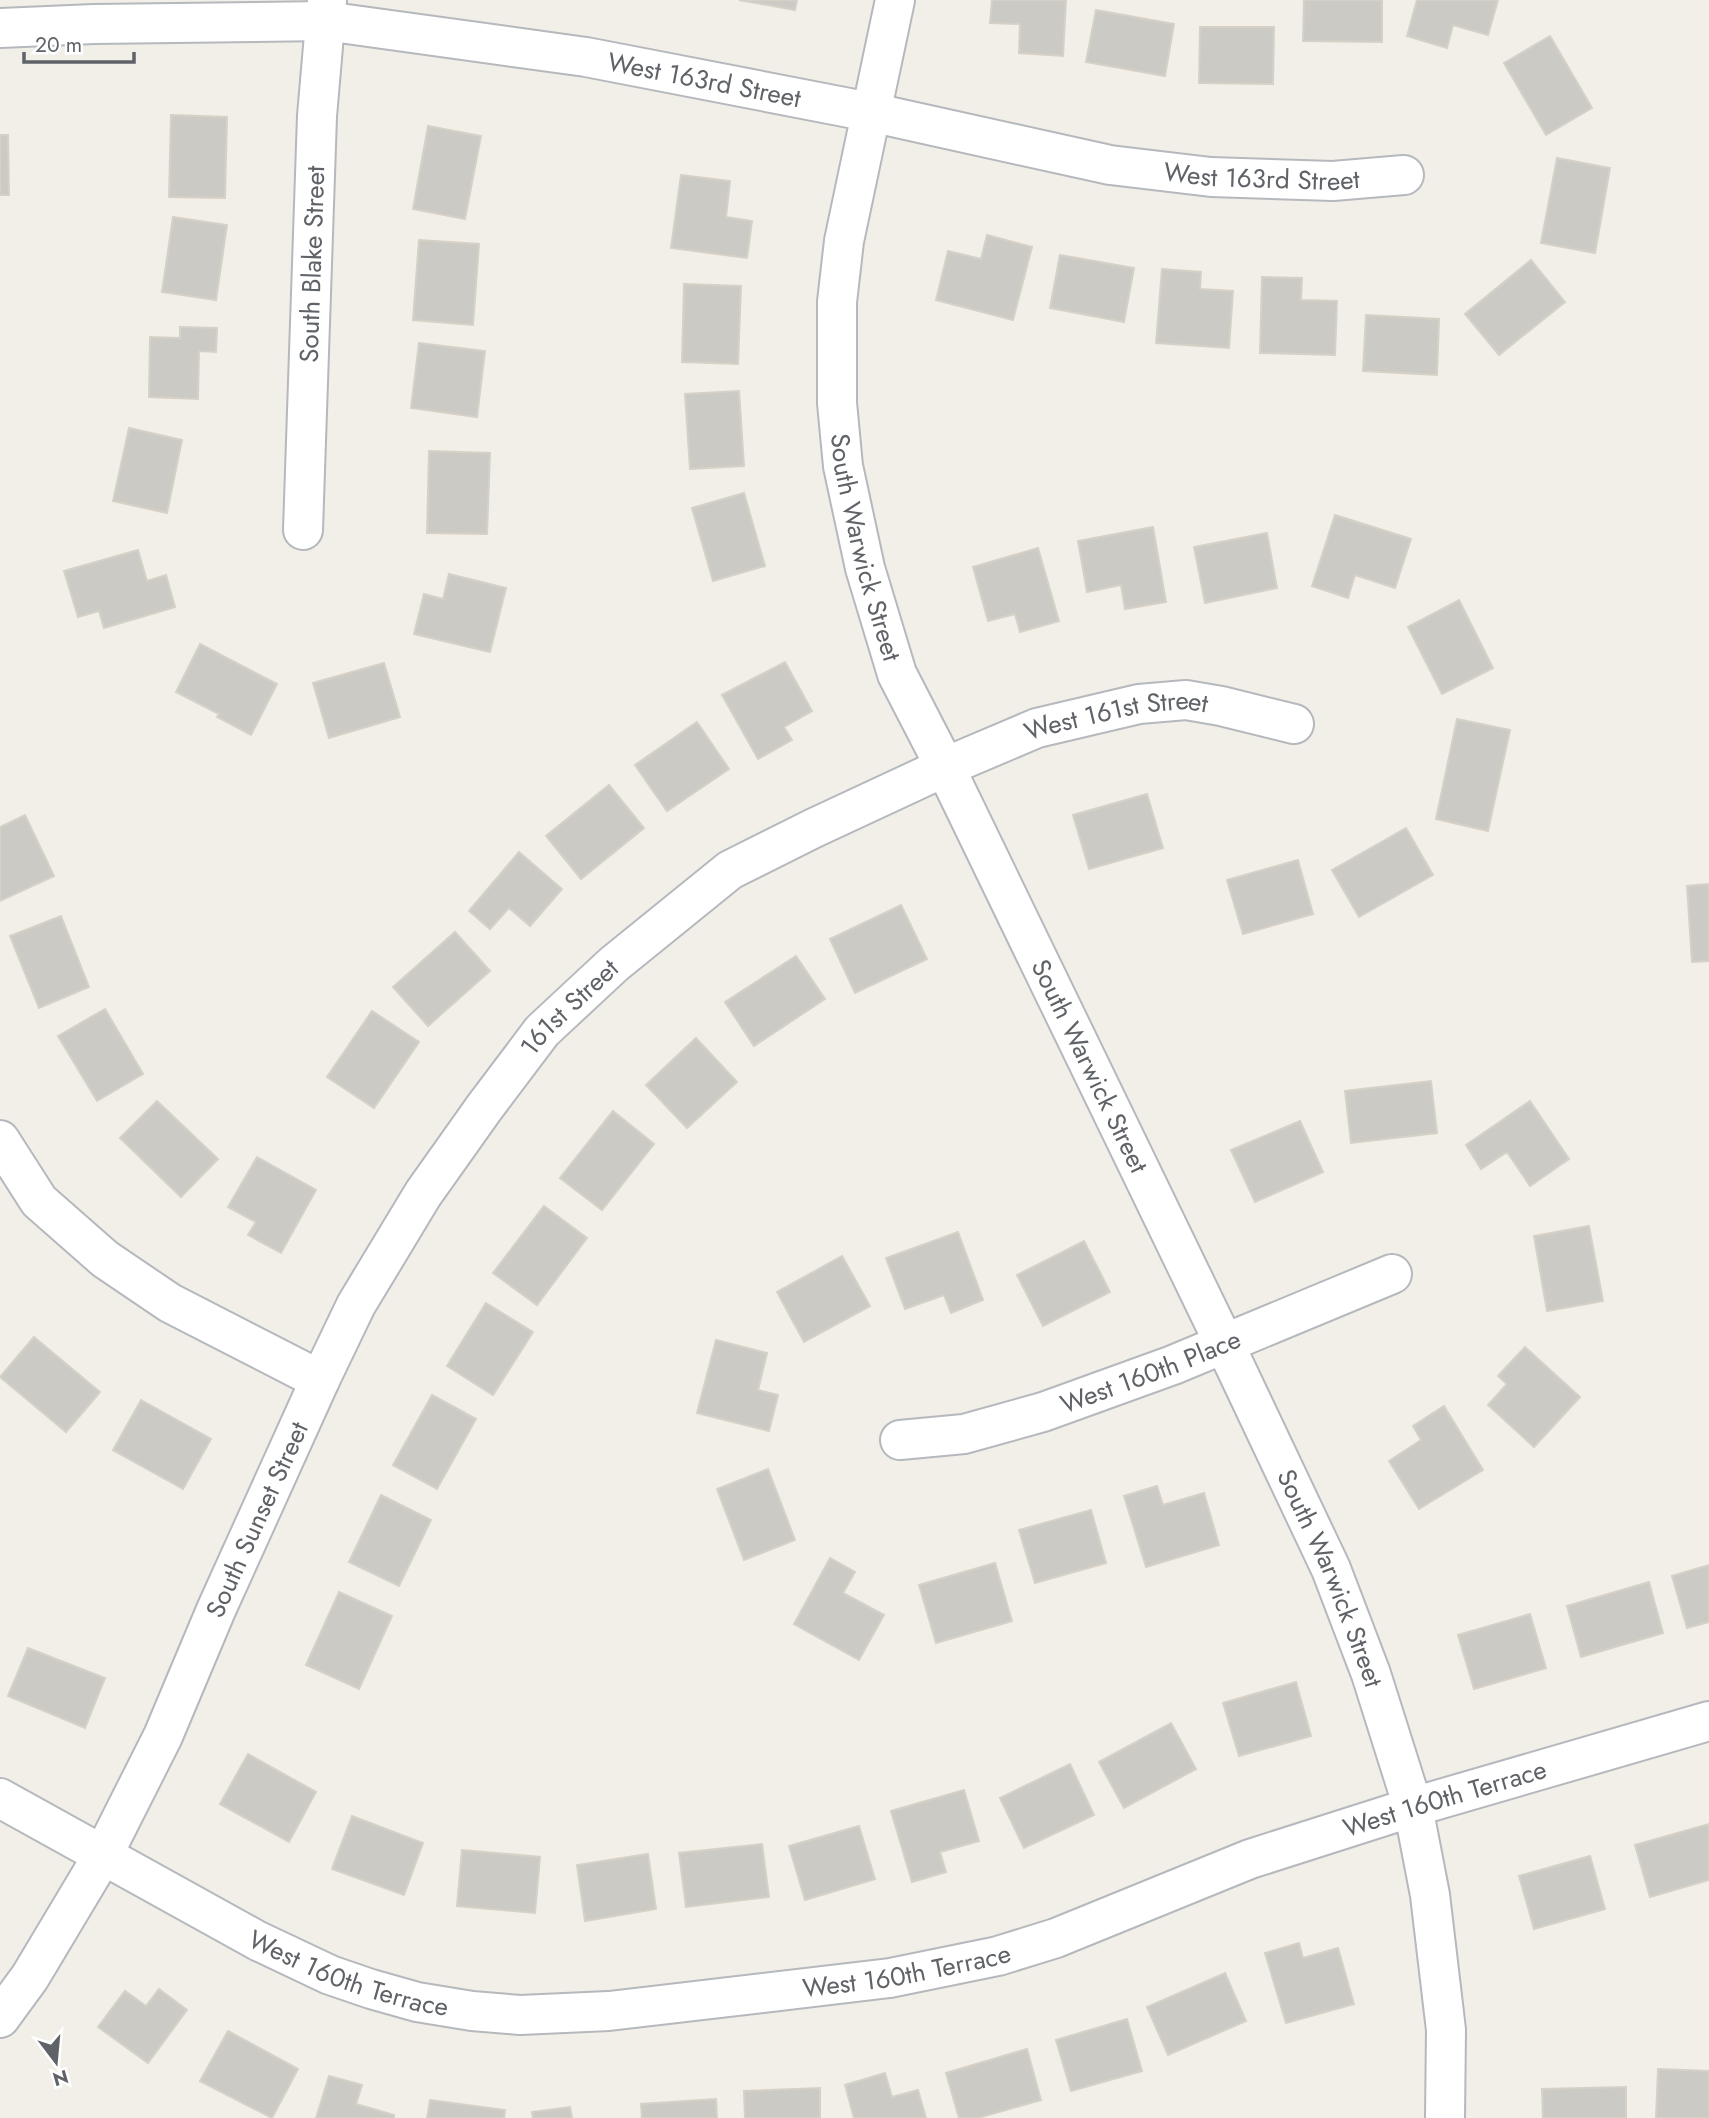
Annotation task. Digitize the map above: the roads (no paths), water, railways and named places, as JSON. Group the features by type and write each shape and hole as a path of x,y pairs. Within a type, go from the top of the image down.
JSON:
{"street":[{"name":"South Warwick Street","path":"895,0 844,241 837,302 837,403 844,466 865,568 897,674 945,767 1224,1343 1331,1569 1371,1674 1413,1807 1430,1895 1446,2030 1445,2118"},
{"name":"West 163rd Street","path":"0,28 326,10 870,112 1110,165 1198,176 1333,180 1404,175"},
{"name":"South Blake Street","path":"303,530 317,116 326,10"},
{"name":"West 161st Street","path":"945,767 1037,729 1139,704 1186,701 1221,706 1294,724"},
{"name":"161st Street","path":"320,1381 356,1305 423,1194 542,1031 614,964 730,870 945,767"},
{"path":"0,1139 39,1201 105,1259 170,1303 320,1381"},
{"name":"West 160th Place","path":"900,1440 964,1434 1044,1412 1174,1365 1392,1274"},
{"name":"South Sunset Street","path":"0,2018 30,1977 103,1855 163,1736 320,1381"},
{"name":"West 160th Terrace","path":"0,1798 258,1941 330,1975 417,2002 472,2011 520,2015 609,2011 890,1978 998,1956 1056,1938 1251,1859 1413,1807 1709,1721"}]}
